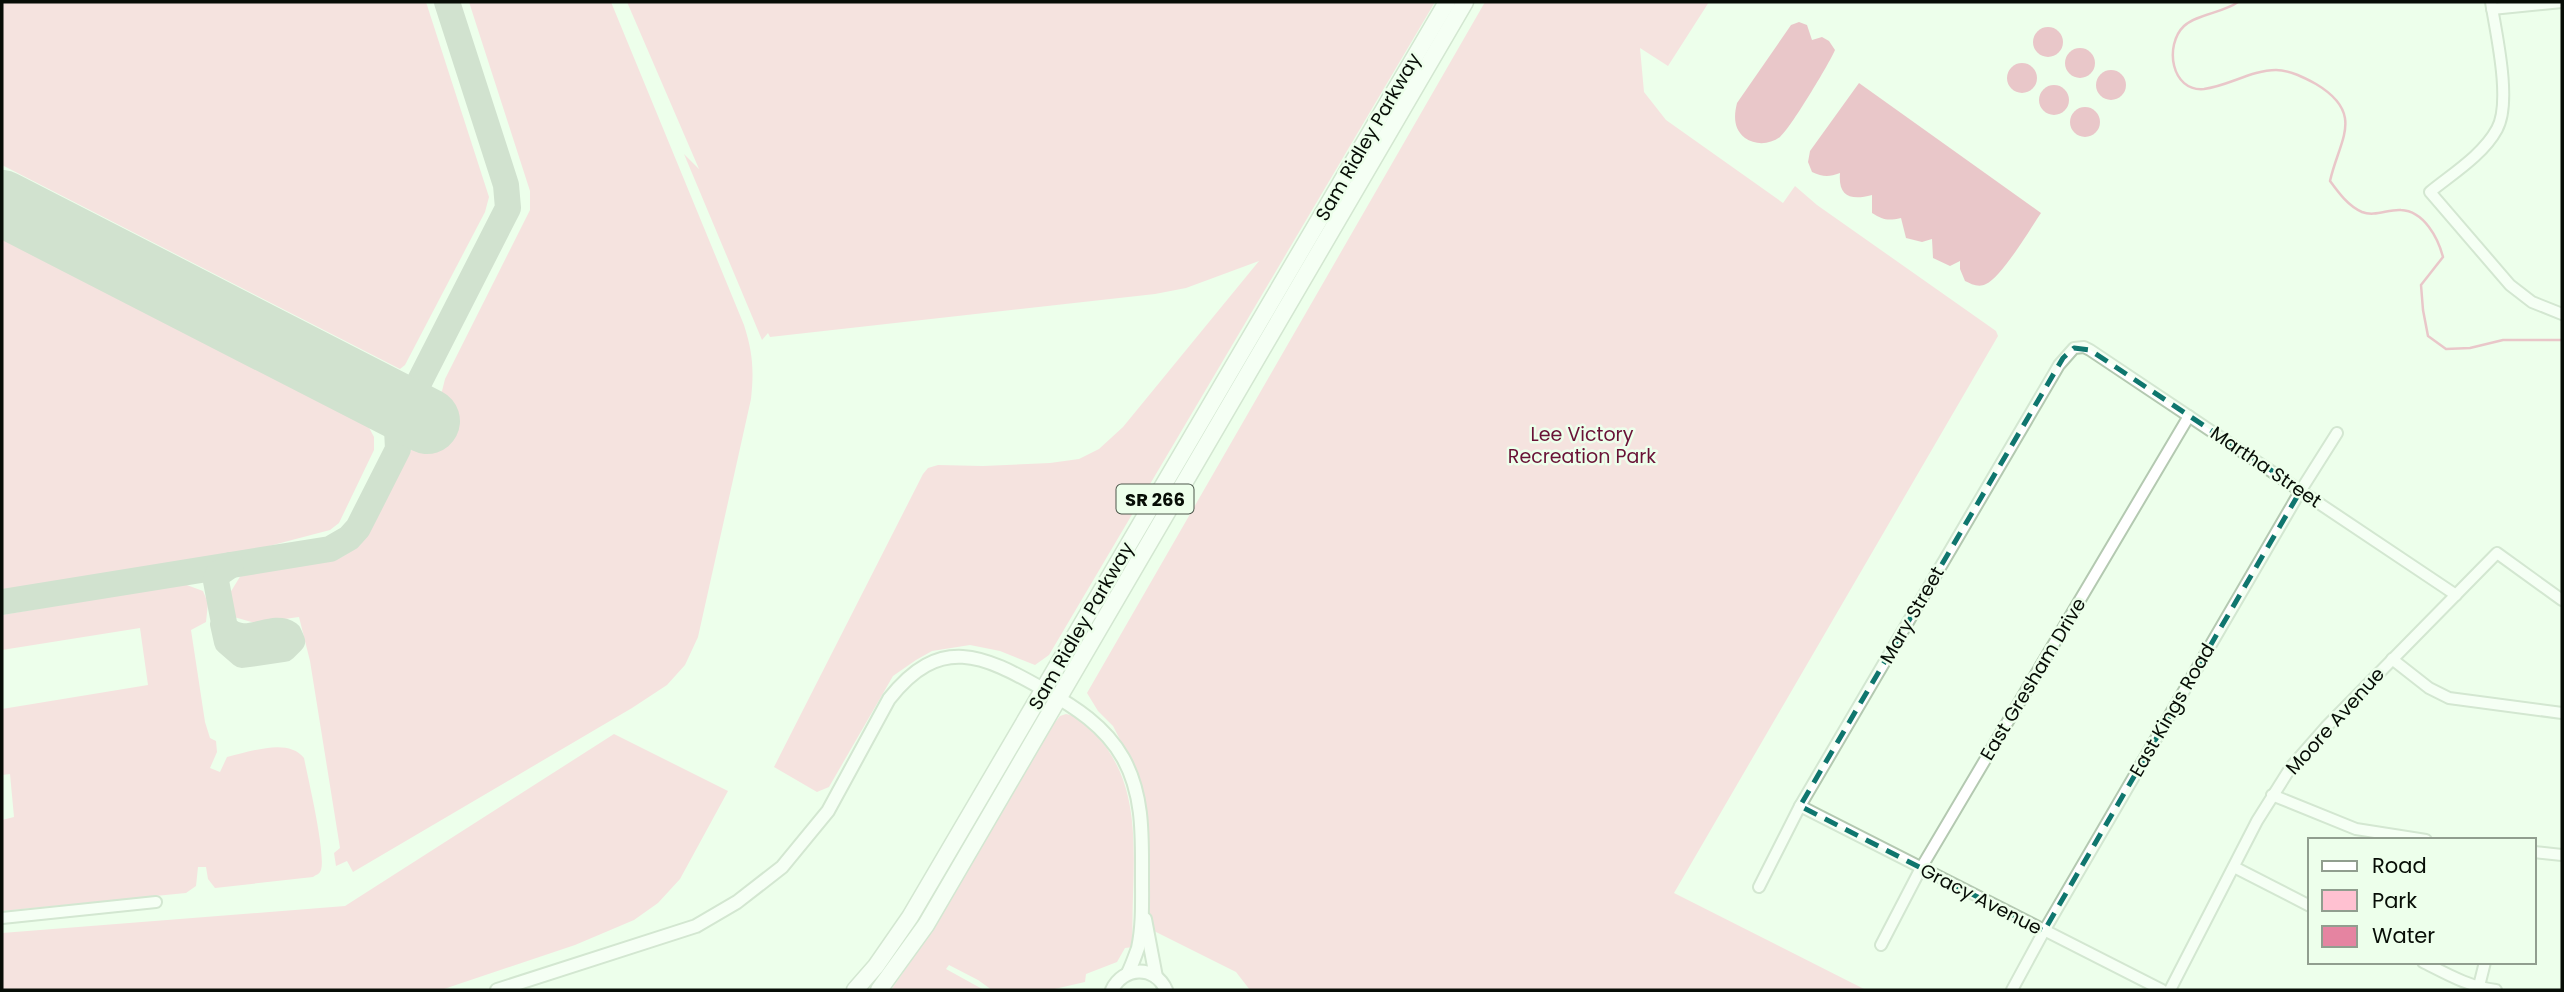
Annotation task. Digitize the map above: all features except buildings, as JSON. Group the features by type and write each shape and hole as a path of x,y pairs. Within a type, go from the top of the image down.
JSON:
{"main road":[{"name":"Sam Ridley Parkway","path":"878,990 926,925 1051,693 1447,2"},
{"name":"Sam Ridley Parkway","path":"855,990 876,966 910,917 1051,693 1465,2"}],"street":[{"path":"2562,2 2492,5 2503,88 2501,120 2497,130 2479,151 2431,192 2510,285 2532,302 2562,314"},
{"name":"Martha Street","path":"2074,348 2084,347 2090,350 2456,595"},
{"name":"Mary Street","path":"1759,887 1800,806 2059,365 2074,348"},
{"name":"East Gresham Drive","path":"1881,944 1921,868 2189,416"},
{"name":"East Kings Road","path":"2012,990 2301,490 2337,433"},
{"name":"Moore Avenue","path":"2170,990 2272,795 2305,750 2497,553 2562,600"},
{"path":"497,990 695,926 737,902 782,867 828,811 889,699 913,672 948,658 969,657 999,665 1084,714 1113,742 1124,760 1140,807 1142,828 1142,907 1137,949 1128,973"},
{"path":"2392,659 2428,688 2449,698 2562,713"},
{"path":"2272,795 2347,826 2372,833 2411,838"},
{"name":"Gracy Avenue","path":"1800,806 2162,990"},
{"path":"2536,852 2562,855"},
{"path":"2235,867 2308,905"},
{"path":"2,918 156,902"},
{"path":"1142,907 1156,977"},
{"path":"2427,964 2479,989 2496,990"},
{"path":"2479,989 2485,964"},
{"path":"1112,990 1120,978 1128,973 1147,972 1156,977 1166,990"}],"highlighted area":[{"path":"2074,348 2090,350 2301,490 2044,931 1800,806 2063,358"}],"green space":[{"path":"2,2 426,2 489,197 485,212 405,365 400,369 2,165"},
{"path":"469,2 611,2 744,325 752,362 751,399 698,637 685,665 667,685 632,708 353,872 347,861 336,866 334,853 340,848 310,661 299,617 255,623 234,617 230,593 241,575 342,557 360,545 442,391 445,379 530,210 530,191"},
{"path":"627,2 1435,2 1049,655 1035,665 1000,651 970,645 932,651 916,660 893,676 829,787 817,792 774,767 923,474 928,468 938,465 983,466 1079,459 1099,449 1123,427 1259,261 1186,288 1155,294 770,337 768,333 762,340 684,154 699,169"},
{"name":"Lee Victory Recreation Park","path":"1485,2 1709,2 1668,66 1640,48 1644,92 1666,120 1783,203 1795,186 1817,205 1996,331 1998,336 1674,893 1866,990 1250,990 1236,972 1152,930 1148,900 1144,802 1129,757 1113,726 1098,711 1087,693"},
{"path":"2,239 296,389 305,392 307,389 364,418 374,437 374,450 339,523 330,530 254,550 2,591"},
{"path":"184,584 203,591 208,603 206,622 191,630 205,722 210,738 216,741 217,752 210,768 220,772 227,757 268,748 288,748 304,758 319,833 322,861 319,874 313,877 215,888 208,879 206,867 198,867 196,886 186,893 2,911 2,820 14,817 10,774 2,775 2,709 148,685 140,628 2,650 2,615"},
{"path":"1066,714 1079,719 1096,735 1113,758 1124,782 1133,836 1133,947 1125,948 1117,962 1086,974 1085,982 1050,990 992,990 949,965 946,969 984,990 891,990 934,928 1052,726 1060,716"},
{"path":"614,734 728,791 680,879 658,903 634,920 575,945 441,990 2,990 2,933 345,906"}],"water":[{"path":"1799,22 1807,25 1812,40 1822,37 1829,41 1835,50 1818,82 1785,132 1776,140 1767,143 1749,140 1736,126 1737,103 1791,25"},
{"path":"2048,27 2054,28 2062,36 2062,48 2054,56 2048,57 2042,56 2034,48 2033,42 2034,36 2042,28"},
{"path":"2080,48 2086,49 2094,57 2094,69 2086,77 2080,78 2074,77 2066,69 2065,63 2066,57 2074,49"},
{"path":"2022,63 2028,64 2036,72 2036,84 2028,92 2022,93 2016,92 2008,84 2007,78 2008,72 2016,64"},
{"path":"2111,70 2117,71 2125,79 2125,91 2117,99 2111,100 2105,99 2097,91 2096,85 2097,79 2105,71"},
{"path":"1859,83 2041,213 2007,263 1986,284 1978,286 1965,281 1960,261 1950,266 1933,258 1932,239 1922,242 1906,238 1901,218 1886,219 1872,213 1872,195 1852,197 1843,192 1840,173 1826,176 1812,172 1808,162 1810,151"},
{"path":"2054,85 2060,86 2068,94 2068,106 2060,114 2054,115 2048,114 2040,106 2039,100 2040,94 2048,86"},
{"path":"2085,107 2091,108 2099,116 2099,128 2091,136 2085,137 2079,136 2071,128 2070,122 2071,116 2079,108"}],"waterway":[{"path":"2238,2 2189,22 2178,34 2174,44 2174,66 2184,83 2193,88 2204,89 2258,73 2281,70 2316,84 2341,106 2345,117 2343,140 2330,181 2336,190 2362,212 2372,214 2401,210 2417,215 2429,227 2438,242 2443,257 2421,285 2428,336 2446,349 2470,348 2503,340 2562,340"}],"taxiway":[{"path":"2,602 330,549 349,538 358,528 398,449 397,429 405,410 508,208 506,185 447,2"},
{"path":"223,624 227,642 242,655 284,649 292,641 289,634 282,631 241,636 225,628 216,581 218,574 231,565"}],"runway":[{"path":"2,203 427,421"}]}
